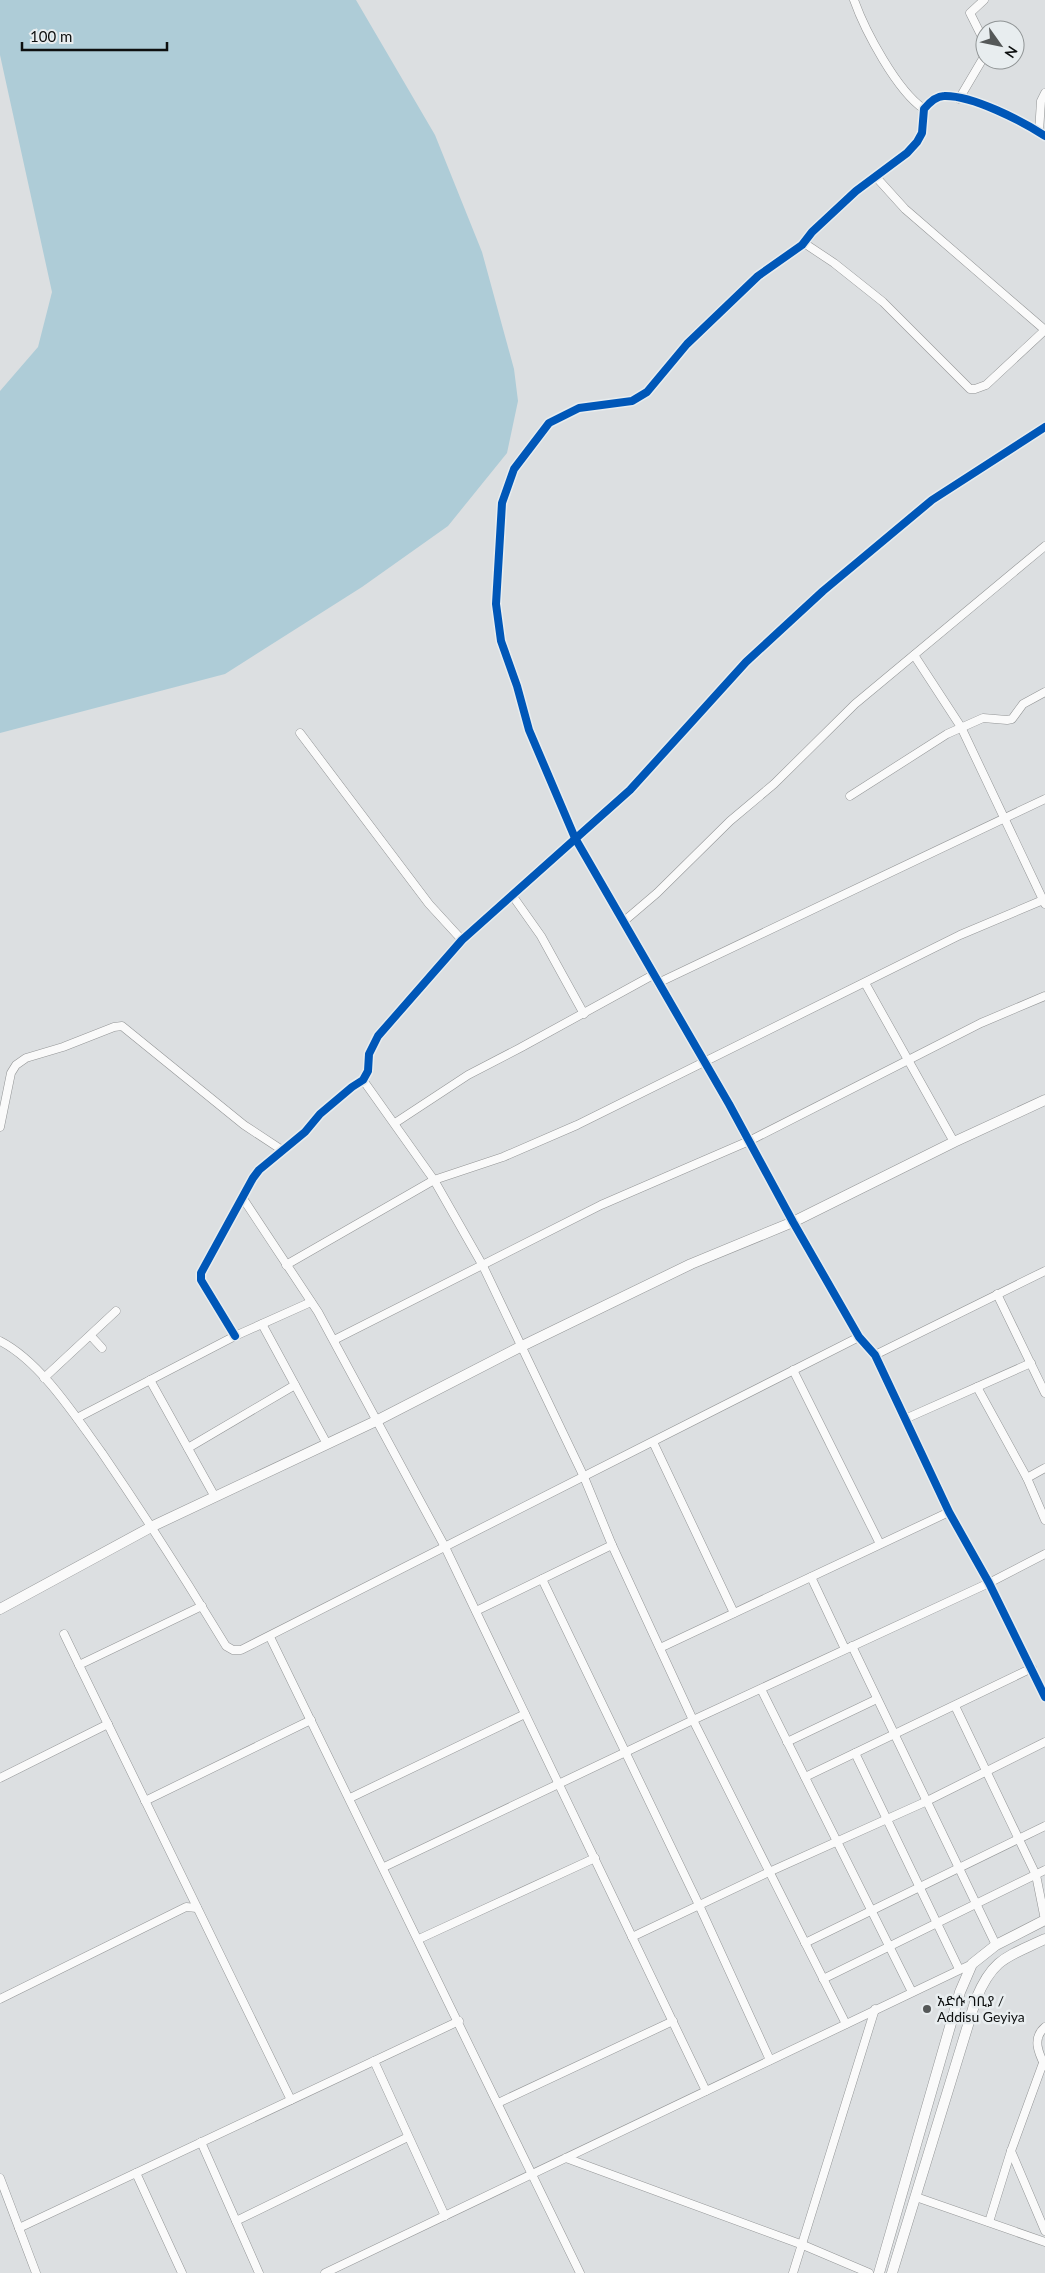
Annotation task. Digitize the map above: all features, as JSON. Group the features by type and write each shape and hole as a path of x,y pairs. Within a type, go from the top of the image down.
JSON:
{"street":[{"path":"854,0 868,32 892,76 910,98 924,108"},
{"path":"975,23 970,13 984,0"},
{"path":"959,99 976,70"},
{"path":"1045,93 1041,101 1042,134 990,108 959,99 943,96 929,103 924,108 922,133 907,153 856,192 818,226 804,243 768,268 744,290 687,344 647,392 632,401 579,408 549,423 514,469 506,488 502,503 496,604 501,641 517,686 529,730 575,838 859,1336 875,1355 949,1512 989,1583 1045,1697"},
{"path":"804,243 834,263 883,302 970,389 975,390 986,385 1045,330 904,209 876,177"},
{"path":"235,1336 201,1280 201,1273 242,1197 259,1170 305,1132 320,1114 363,1080 368,1071 368,1054 378,1036 462,940 630,790 746,662 823,591 932,500 1045,427"},
{"path":"623,922 657,893 730,821 774,784 843,715 1045,546"},
{"path":"286,1265 434,1180 504,1157 561,1132 960,935 1044,902 961,727 914,654"},
{"path":"850,796 920,750 961,727 983,718 1012,719 1023,704 1045,692"},
{"path":"300,734 429,904 462,940"},
{"path":"395,1123 462,1078 584,1014 655,979 1045,799"},
{"path":"512,895 541,936 584,1014"},
{"path":"865,983 954,1142"},
{"path":"334,1340 601,1205 749,1142 981,1023 1045,996"},
{"path":"0,1127 11,1073 16,1064 26,1058 63,1047 114,1027 122,1026 244,1125 282,1150"},
{"path":"363,1080 434,1180 483,1266 520,1347 584,1477 612,1545 693,1720 846,2024"},
{"path":"0,1608 153,1526 378,1420 520,1347 691,1264 793,1222 954,1142 1045,1100"},
{"path":"242,1197 334,1340 445,1547 706,2091"},
{"path":"875,1355 1045,1271"},
{"path":"997,1294 1045,1393"},
{"path":"77,1418 235,1336 311,1302"},
{"path":"44,1378 116,1311"},
{"path":"262,1324 327,1444"},
{"path":"91,1336 102,1348"},
{"path":"0,1341 24,1355 77,1418 153,1526 226,1646 233,1650 241,1650 859,1336"},
{"path":"905,1419 1030,1363"},
{"path":"793,1370 880,1544"},
{"path":"150,1380 215,1497"},
{"path":"188,1448 295,1385"},
{"path":"977,1387 1027,1478 1045,1520"},
{"path":"653,1442 734,1614"},
{"path":"1027,1478 1045,1468"},
{"path":"660,1648 949,1512"},
{"path":"476,1611 612,1545"},
{"path":"384,1868 693,1720 989,1583 1045,1554"},
{"path":"812,1577 877,1699 996,1945"},
{"path":"542,1579 699,1905 770,2060"},
{"path":"79,1665 202,1606"},
{"path":"64,1634 291,2100"},
{"path":"270,1636 580,2273"},
{"path":"805,1777 1032,1668"},
{"path":"761,1689 912,1992"},
{"path":"787,1742 877,1699"},
{"path":"324,2273 972,1964 996,1945 1045,1920 1036,1875 956,1706"},
{"path":"350,1798 525,1714"},
{"path":"145,1801 311,1720"},
{"path":"0,1778 108,1724"},
{"path":"632,1937 769,1872 926,1802 1045,1742"},
{"path":"855,1753 959,1969"},
{"path":"805,1943 1045,1826"},
{"path":"418,1939 595,1858"},
{"path":"823,1979 1045,1870"},
{"path":"0,1999 186,1907 198,1908"},
{"path":"566,2158 803,2245 866,2271 893,2273 976,1999 985,1978 993,1968 1006,1958 1045,1939"},
{"path":"880,2271 960,1992 972,1964"},
{"path":"793,2273 875,2009"},
{"path":"19,2228 459,2021"},
{"path":"498,2103 673,2021"},
{"path":"989,2222 1011,2151 1044,2065 1036,2042 1045,2027"},
{"path":"374,2061 445,2216"},
{"path":"236,2221 408,2137"},
{"path":"201,2142 260,2273"},
{"path":"1011,2151 1045,2231"},
{"path":"136,2173 182,2273"},
{"path":"0,2178 36,2273"},
{"path":"916,2197 1045,2242"}],"shaded area":[{"path":"0,0 356,0 435,135 482,252 514,369 518,401 507,453 448,526 362,587 225,674 0,733 0,391 38,347 52,292 0,55"}],"cycle path":[{"path":"1045,136 1010,116 982,104 955,97 941,96 935,99 924,109 922,133 907,153 856,191 812,232 802,245 758,276 687,344 647,392 632,401 579,408 549,423 514,469 502,503 496,604 501,641 517,686 529,730 575,838 729,1104 793,1222 859,1337 875,1355 949,1512 989,1583 1045,1697"},
{"path":"235,1336 201,1280 201,1273 253,1178 259,1170 305,1132 320,1114 363,1080 368,1071 369,1054 378,1036 462,940 630,790 746,662 823,591 932,500 1045,427"}],"place":[{"name":"አድሱ ገቢያ / Addisu Geyiya","path":"927,2009"}]}
